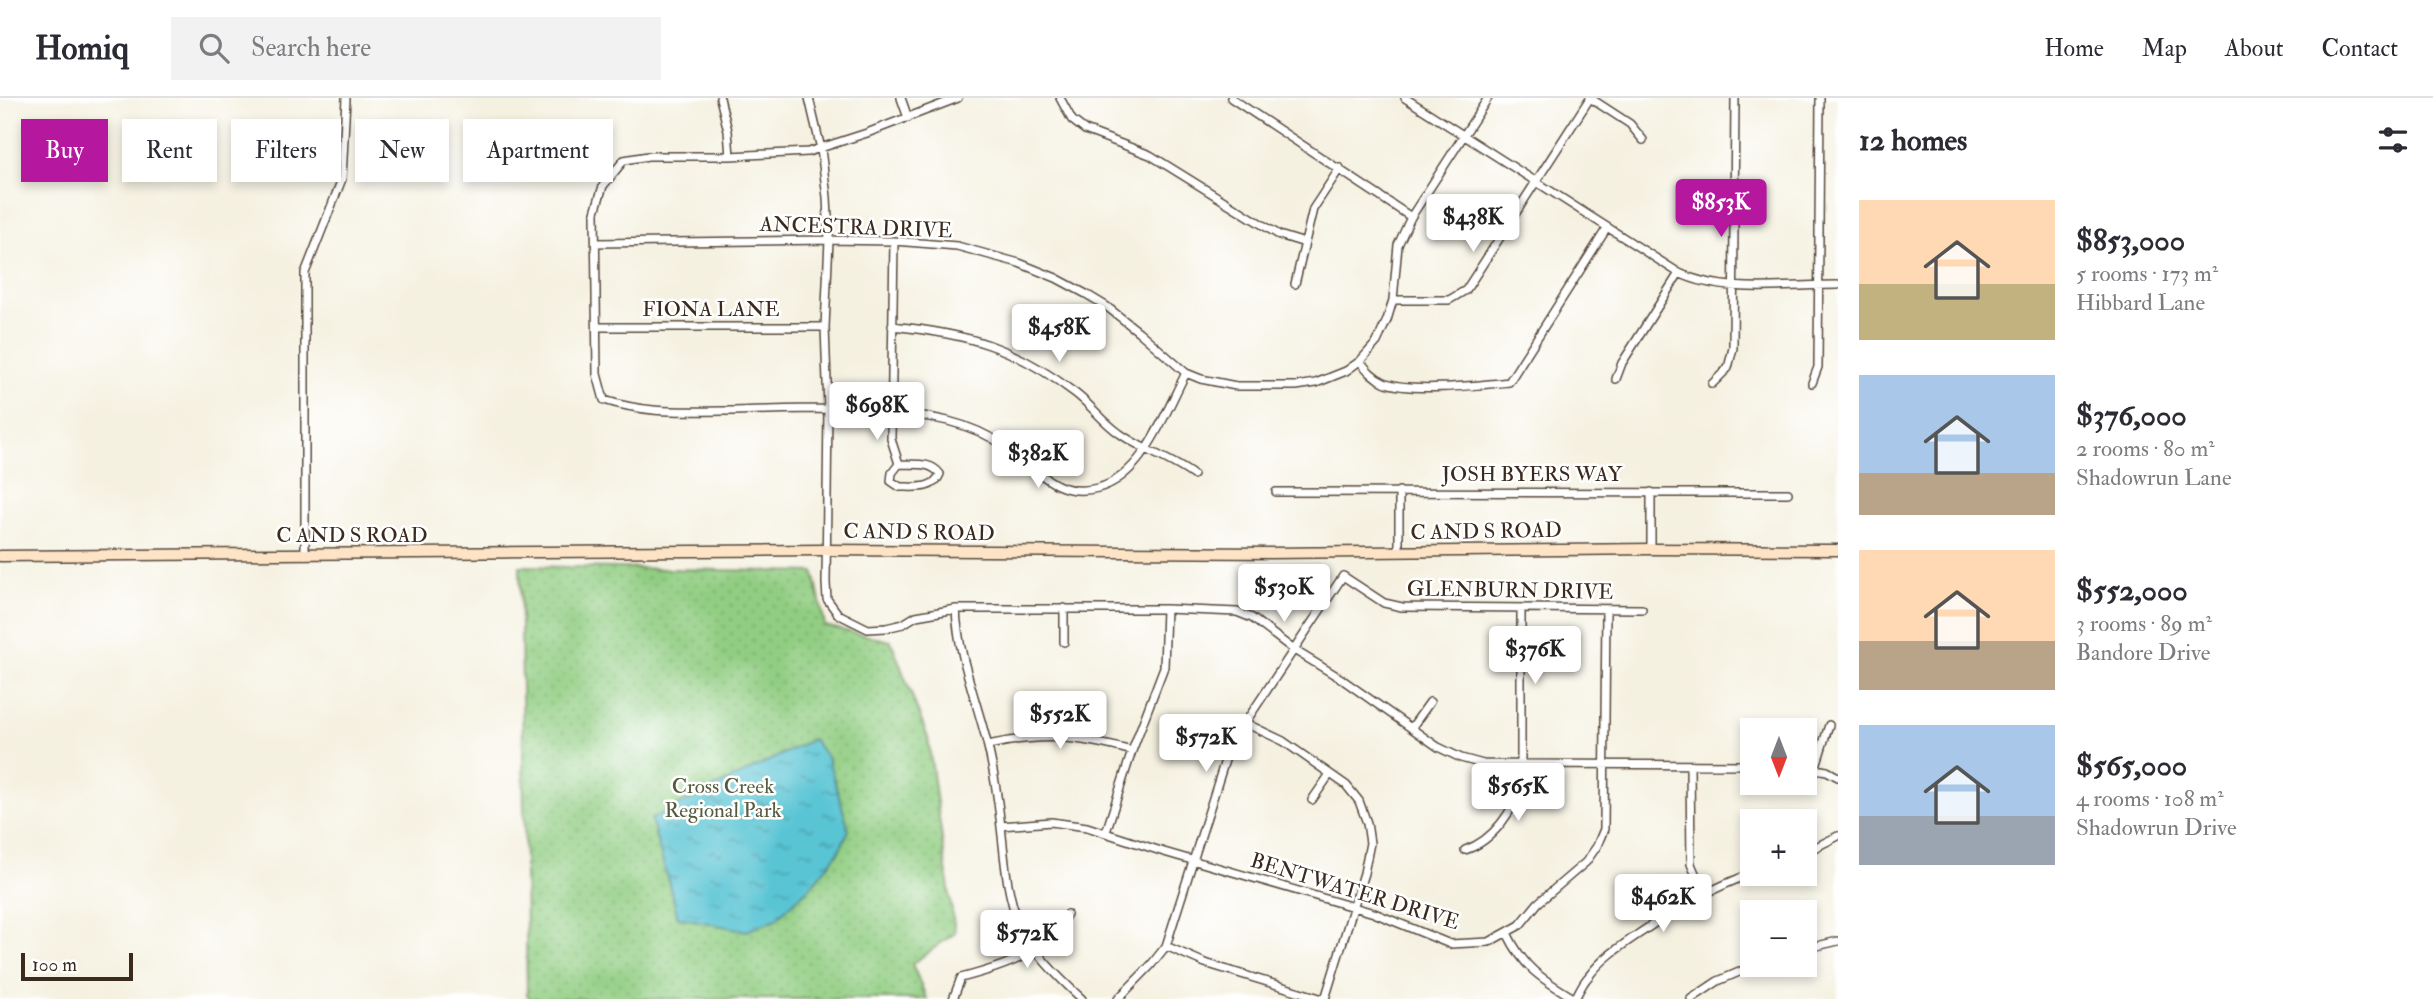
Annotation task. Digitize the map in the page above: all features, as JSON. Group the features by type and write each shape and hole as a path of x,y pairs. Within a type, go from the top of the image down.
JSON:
{"main road":[{"name":"C AND S ROAD","path":"0,556 825,550 1838,550"}],"street":[{"path":"305,555 305,273 342,178 346,98"},
{"path":"720,98 728,131 730,156"},
{"path":"809,98 821,149 827,197 829,240 825,327 828,409 825,550 827,599 838,614 867,629 886,628 903,624 916,615 956,609 1166,609 1237,612 1252,618 1294,650 1340,678 1438,747 1461,758 1483,764 1740,765"},
{"path":"901,98 908,118"},
{"path":"958,98 821,149 785,154 648,156 624,160 603,186 596,212 597,374 604,400 652,412 828,409 923,415 961,424 1006,446 1051,482 1083,491 1116,482 1131,470 1145,450 1185,373"},
{"path":"1060,98 1072,120 1085,130 1150,155 1279,234 1305,243"},
{"path":"1231,98 1411,217"},
{"path":"1405,98 1607,228 1696,281 1735,286 1838,285"},
{"name":"ANCESTRA DRIVE","path":"596,243 829,240 957,246 992,254 1056,278 1106,306 1185,373 1215,384 1236,386 1296,386 1316,383 1360,361 1377,342 1393,300 1398,245 1411,217 1488,98"},
{"path":"1393,300 1449,300 1466,290 1590,98 1630,124 1643,141"},
{"path":"1712,384 1728,368 1732,359 1735,286 1735,98"},
{"path":"1812,383 1818,367 1819,98"},
{"path":"1295,284 1313,209 1340,168"},
{"path":"1360,361 1370,374 1396,386 1481,387 1509,383 1607,228"},
{"path":"894,241 891,439 899,464"},
{"path":"1615,379 1622,363 1679,273"},
{"path":"892,326 958,334 1019,357 1078,395 1117,432 1193,475"},
{"name":"FIONA LANE","path":"597,327 825,327"},
{"path":"899,464 928,465 937,469 940,474 937,482 932,485 900,487 891,481 892,473 899,464"},
{"path":"1399,491 1399,552"},
{"name":"JOSH BYERS WAY","path":"1276,492 1788,493"},
{"path":"1651,492 1651,549"},
{"name":"GLENBURN DRIVE","path":"1294,650 1343,576 1384,603 1402,607 1642,609"},
{"path":"1064,608 1065,642"},
{"path":"1465,849 1475,846 1509,812 1518,797 1521,782 1521,608"},
{"path":"956,609 957,636 988,745 1005,871 1019,922 1035,949 1082,999"},
{"path":"1106,832 1132,751 1164,667 1166,609"},
{"name":"BENTWATER DRIVE","path":"1001,826 1051,822 1073,824 1374,913 1450,944 1489,942 1520,925 1538,904 1586,862 1604,829 1606,609"},
{"path":"1118,999 1166,946 1227,754 1294,650"},
{"path":"1412,727 1430,702"},
{"path":"1166,946 1205,963 1324,999 1364,873 1370,843 1367,823 1359,801 1346,785 1283,741 1245,723"},
{"path":"1817,763 1829,725"},
{"path":"988,745 1024,737 1051,736 1094,740 1132,751"},
{"path":"1690,765 1691,864 1704,894"},
{"path":"1817,769 1827,771 1838,778"},
{"path":"1312,800 1331,774"},
{"path":"1817,846 1838,836"},
{"path":"1507,933 1517,954 1536,976 1575,999 1587,977 1604,959 1674,909 1740,879"},
{"path":"953,999 961,978 1005,966 1035,949 1058,932 1068,914"},
{"path":"1817,945 1838,940"},
{"path":"1691,999 1718,981 1740,972"}],"green space":[{"name":"Cross Creek Regional Park","path":"520,566 814,572 825,626 891,641 928,738 955,933 912,964 927,999 531,999 527,995"}],"water":[{"path":"813,739 828,759 849,830 838,853 811,886 776,919 747,931 678,917 651,819"}]}
